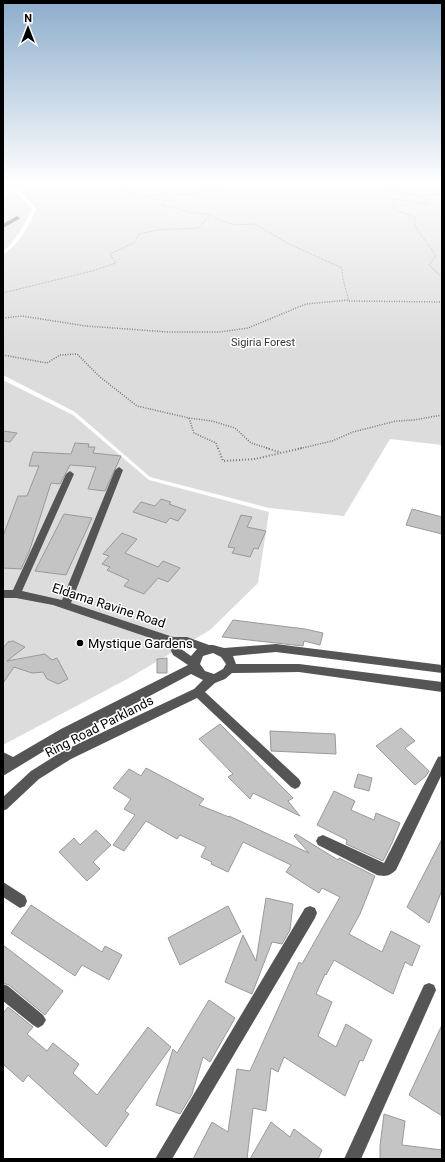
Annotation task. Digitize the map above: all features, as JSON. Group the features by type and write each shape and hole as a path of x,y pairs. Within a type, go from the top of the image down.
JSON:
{"street":[{"path":"65,605 119,470"},
{"path":"16,594 70,474"},
{"name":"Eldama Ravine Road","path":"3,594 35,596 173,641 173,646 177,653 194,665"},
{"path":"173,641 188,641 208,650"},
{"path":"442,669 276,648 224,652 213,649 208,650 198,655 194,665 201,675 212,678 222,676 230,669 299,668 442,687"},
{"path":"224,652 230,660 230,669"},
{"name":"Ring Road Parklands","path":"3,771 8,760 149,692 194,665"},
{"name":"Ring Road Parklands","path":"3,805 35,775 67,755 198,692 212,678"},
{"path":"198,692 294,783"},
{"path":"323,841 377,868 386,870 391,864 442,761"},
{"path":"3,889 20,901"},
{"path":"163,1159 310,914"},
{"path":"352,1159 429,990"},
{"path":"3,991 38,1020"}],"path":[{"path":"3,293 92,271 116,263 110,254 134,243 138,236"},
{"path":"278,236 289,244 342,268 343,279 349,301"},
{"path":"425,236 428,245 436,256 429,265 442,277"},
{"path":"3,318 22,316 86,326 168,332 220,332 248,328 306,304 349,301 442,302"},
{"path":"3,355 47,363 60,356 77,354 100,377 137,406 189,418 212,421 235,428 251,443 280,453"},
{"path":"189,418 194,433 216,443 223,461 255,459 332,442 353,432 396,421 414,420 442,415"}],"green space":[{"path":"3,236 16,236 8,247 3,251"},
{"name":"Sigiria Forest","path":"22,236 442,236 442,445 390,439 344,516 269,508 150,477 75,412 3,375 3,255"},
{"path":"3,380 73,415 149,480 269,512 258,583 210,630 129,678 3,745"}],"building":[{"path":"3,431 17,433 10,442 3,441"},
{"path":"75,443 89,444 88,447 95,447 93,453 121,456 105,491 88,489 96,467 70,465 60,484 51,483 29,552 21,569 3,568 3,536 18,496 27,496 39,466 29,466 33,452 71,454"},
{"path":"161,499 171,502 169,504 186,510 178,521 170,518 166,523 133,512 141,502 155,506"},
{"path":"412,509 442,517 442,534 406,525"},
{"path":"64,514 92,518 66,575 35,571"},
{"path":"241,515 252,517 247,527 266,531 258,549 254,548 250,557 232,553 235,548 228,547"},
{"path":"122,533 137,539 125,553 158,567 163,561 180,568 168,582 158,578 144,594 124,586 129,580 107,570 110,567 102,564 109,556 103,554"},
{"path":"233,620 305,629 323,633 320,645 304,641 303,646 222,637"},
{"path":"13,641 25,647 7,661 45,654 52,660 57,658 68,679 58,684 47,679 43,672 32,673 14,667 3,683 3,648 8,642"},
{"path":"167,658 167,673 157,673 157,659"},
{"path":"220,724 293,798 288,801 300,816 253,793 250,799 228,777 233,774 199,739"},
{"path":"401,728 415,741 405,748 429,771 426,776 415,785 376,746"},
{"path":"270,731 335,734 336,754 271,751"},
{"path":"146,768 204,799 199,805 229,816 309,853 294,836 296,834 338,860 339,858 375,876 360,914 349,934 382,952 391,931 420,946 412,966 405,962 393,994 334,960 326,975 325,974 316,994 332,1002 318,1036 336,1047 346,1024 372,1040 363,1061 360,1060 345,1096 284,1057 278,1072 271,1068 266,1111 253,1108 247,1159 193,1159 212,1122 228,1132 237,1069 250,1071 299,962 302,964 340,897 322,888 319,893 286,872 291,865 243,842 228,872 211,864 212,862 201,857 206,847 180,835 177,839 146,821 124,851 113,845 135,815 124,809 131,799 113,788 129,769 141,776"},
{"path":"358,774 372,778 369,791 354,787"},
{"path":"334,791 355,801 351,810 374,820 376,813 400,823 383,861 346,844 347,840 317,825"},
{"path":"96,830 111,845 93,862 100,869 87,881 59,852 74,838 80,845"},
{"path":"442,839 442,890 429,923 407,907"},
{"path":"266,898 293,904 290,930 282,944 272,942 252,994 225,982 243,935 256,961"},
{"path":"31,905 102,952 105,946 122,955 109,980 82,965 75,976 11,933"},
{"path":"228,906 241,932 180,965 168,938"},
{"path":"3,945 63,991 45,1015 9,985 3,983"},
{"path":"209,1000 235,1018 210,1062 203,1057 192,1094 180,1114 156,1105 173,1049 177,1053"},
{"path":"8,1007 33,1027 27,1034 47,1051 53,1043 79,1064 73,1073 97,1095 148,1027 171,1047 125,1111 129,1114 106,1147 28,1075 23,1082 3,1064 3,1013"},
{"path":"442,1025 442,1116 409,1095"},
{"path":"384,1114 405,1121 402,1145 442,1150 442,1159 380,1159"},
{"path":"271,1122 290,1137 294,1129 322,1150 318,1159 250,1159"}],"place":[{"name":"Mystique Gardens","path":"80,643"}]}
